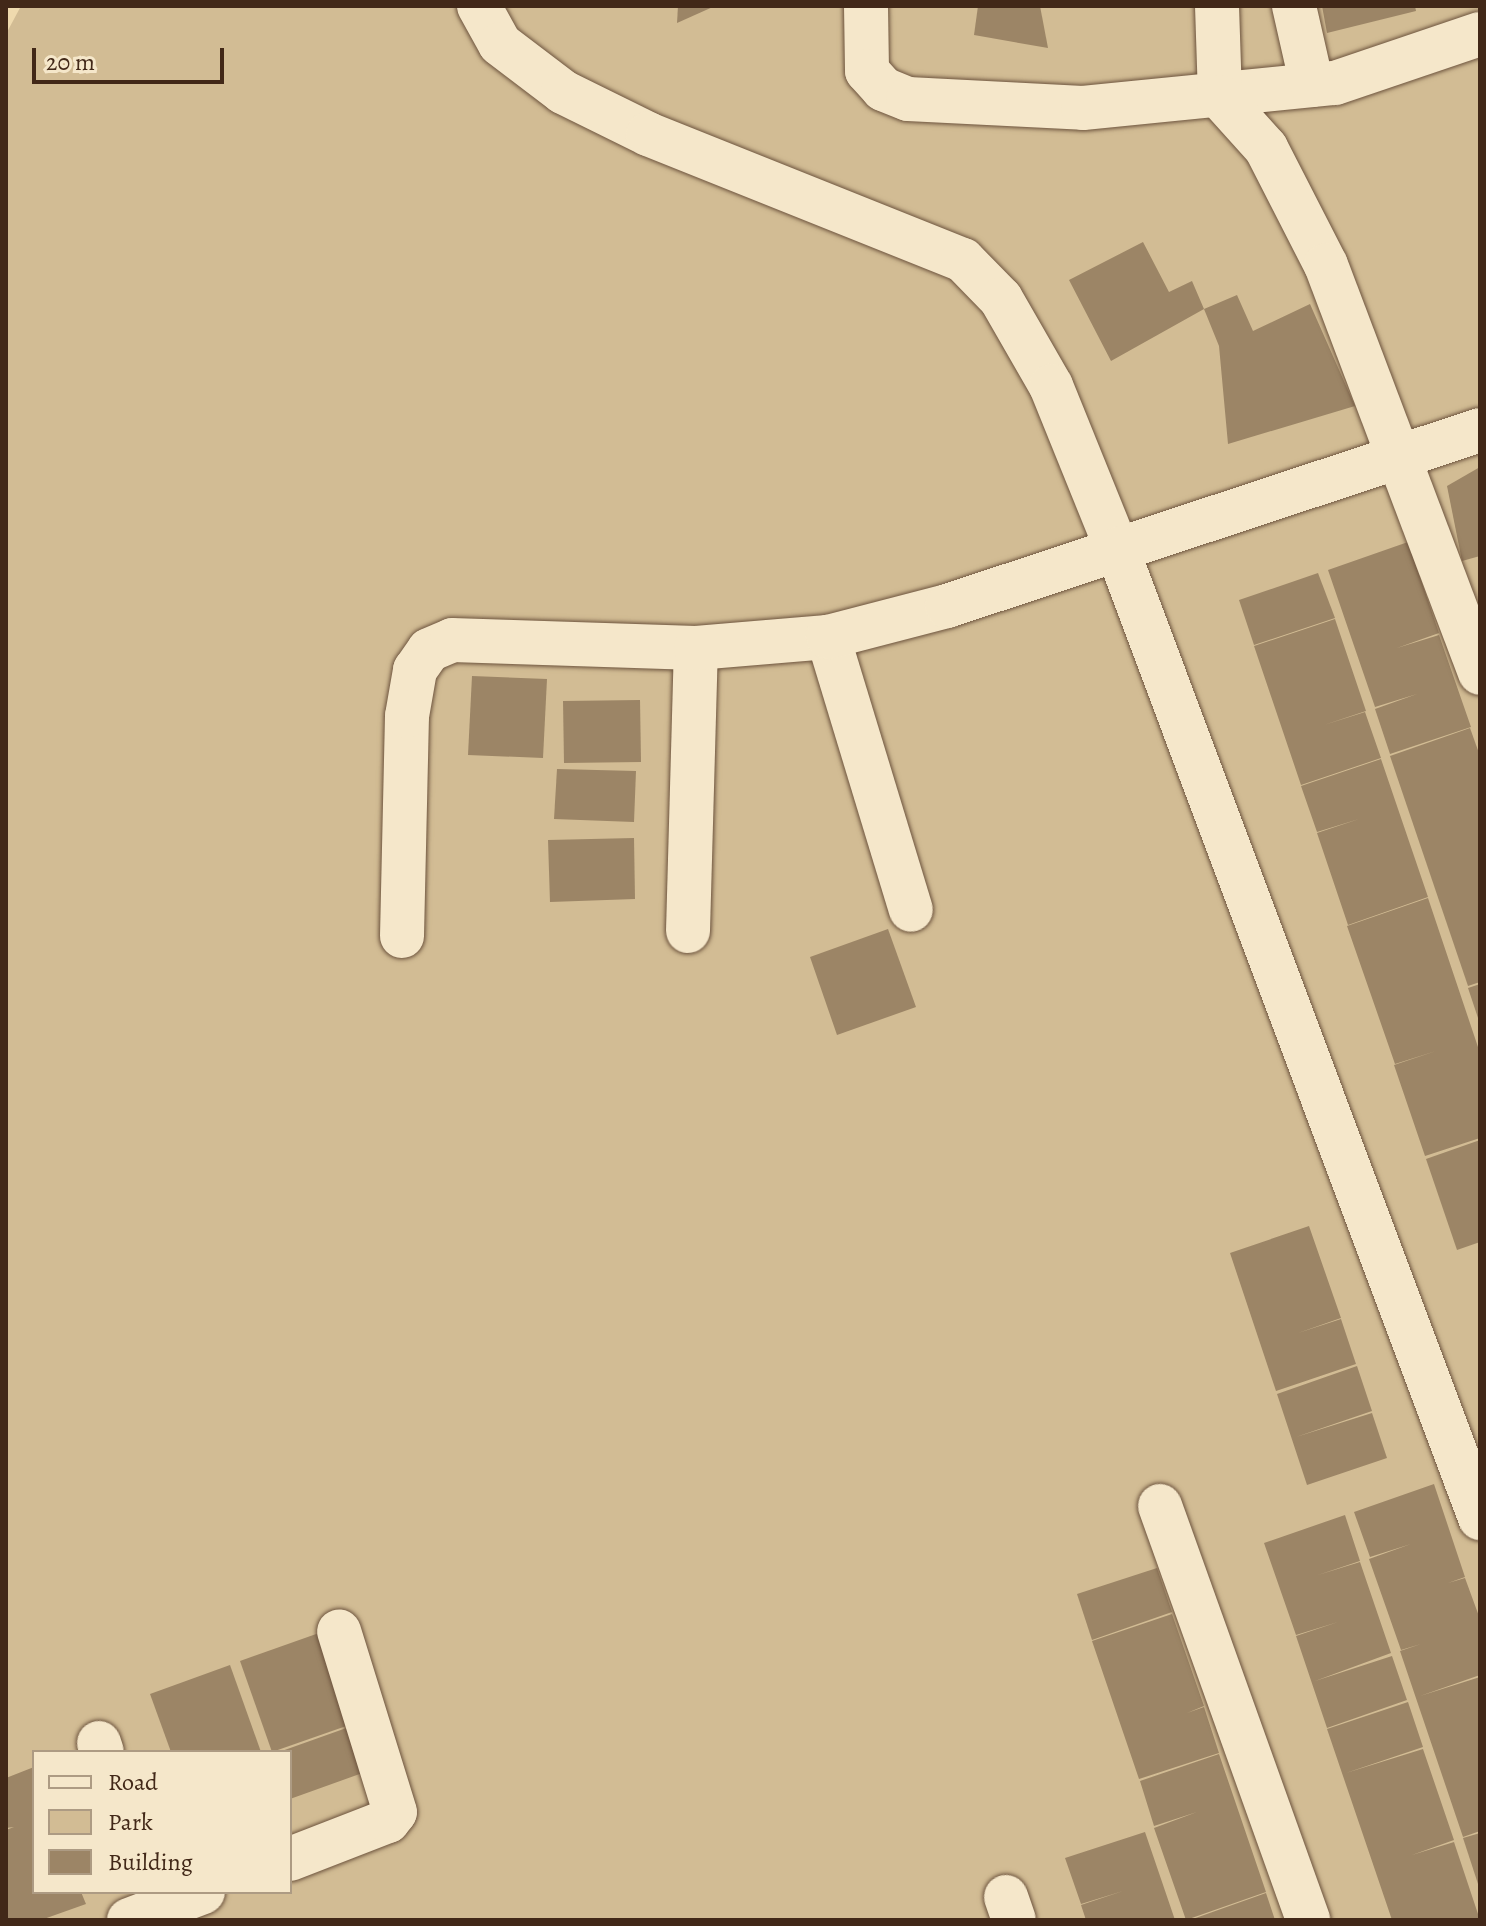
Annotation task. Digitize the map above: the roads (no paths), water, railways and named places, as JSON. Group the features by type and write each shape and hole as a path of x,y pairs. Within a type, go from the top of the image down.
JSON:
{"street":[{"path":"479,6 500,44 563,92 648,134 963,260 1001,299 1051,386 1117,549 1480,1518"},
{"path":"866,6 867,71 883,89 908,99 1083,108 1220,97 1312,85 1480,34"},
{"path":"1217,6 1220,97 1266,148 1326,265 1480,673"},
{"path":"1294,6 1312,85"},
{"path":"402,936 407,716 415,670 429,650 452,640 696,648 828,637 947,606 1400,459 1480,430"},
{"path":"828,637 911,910"},
{"path":"688,931 696,648"},
{"path":"1160,1506 1308,1920"},
{"path":"292,1858 388,1821 395,1812 339,1631"},
{"path":"141,1908 195,1894"}]}
